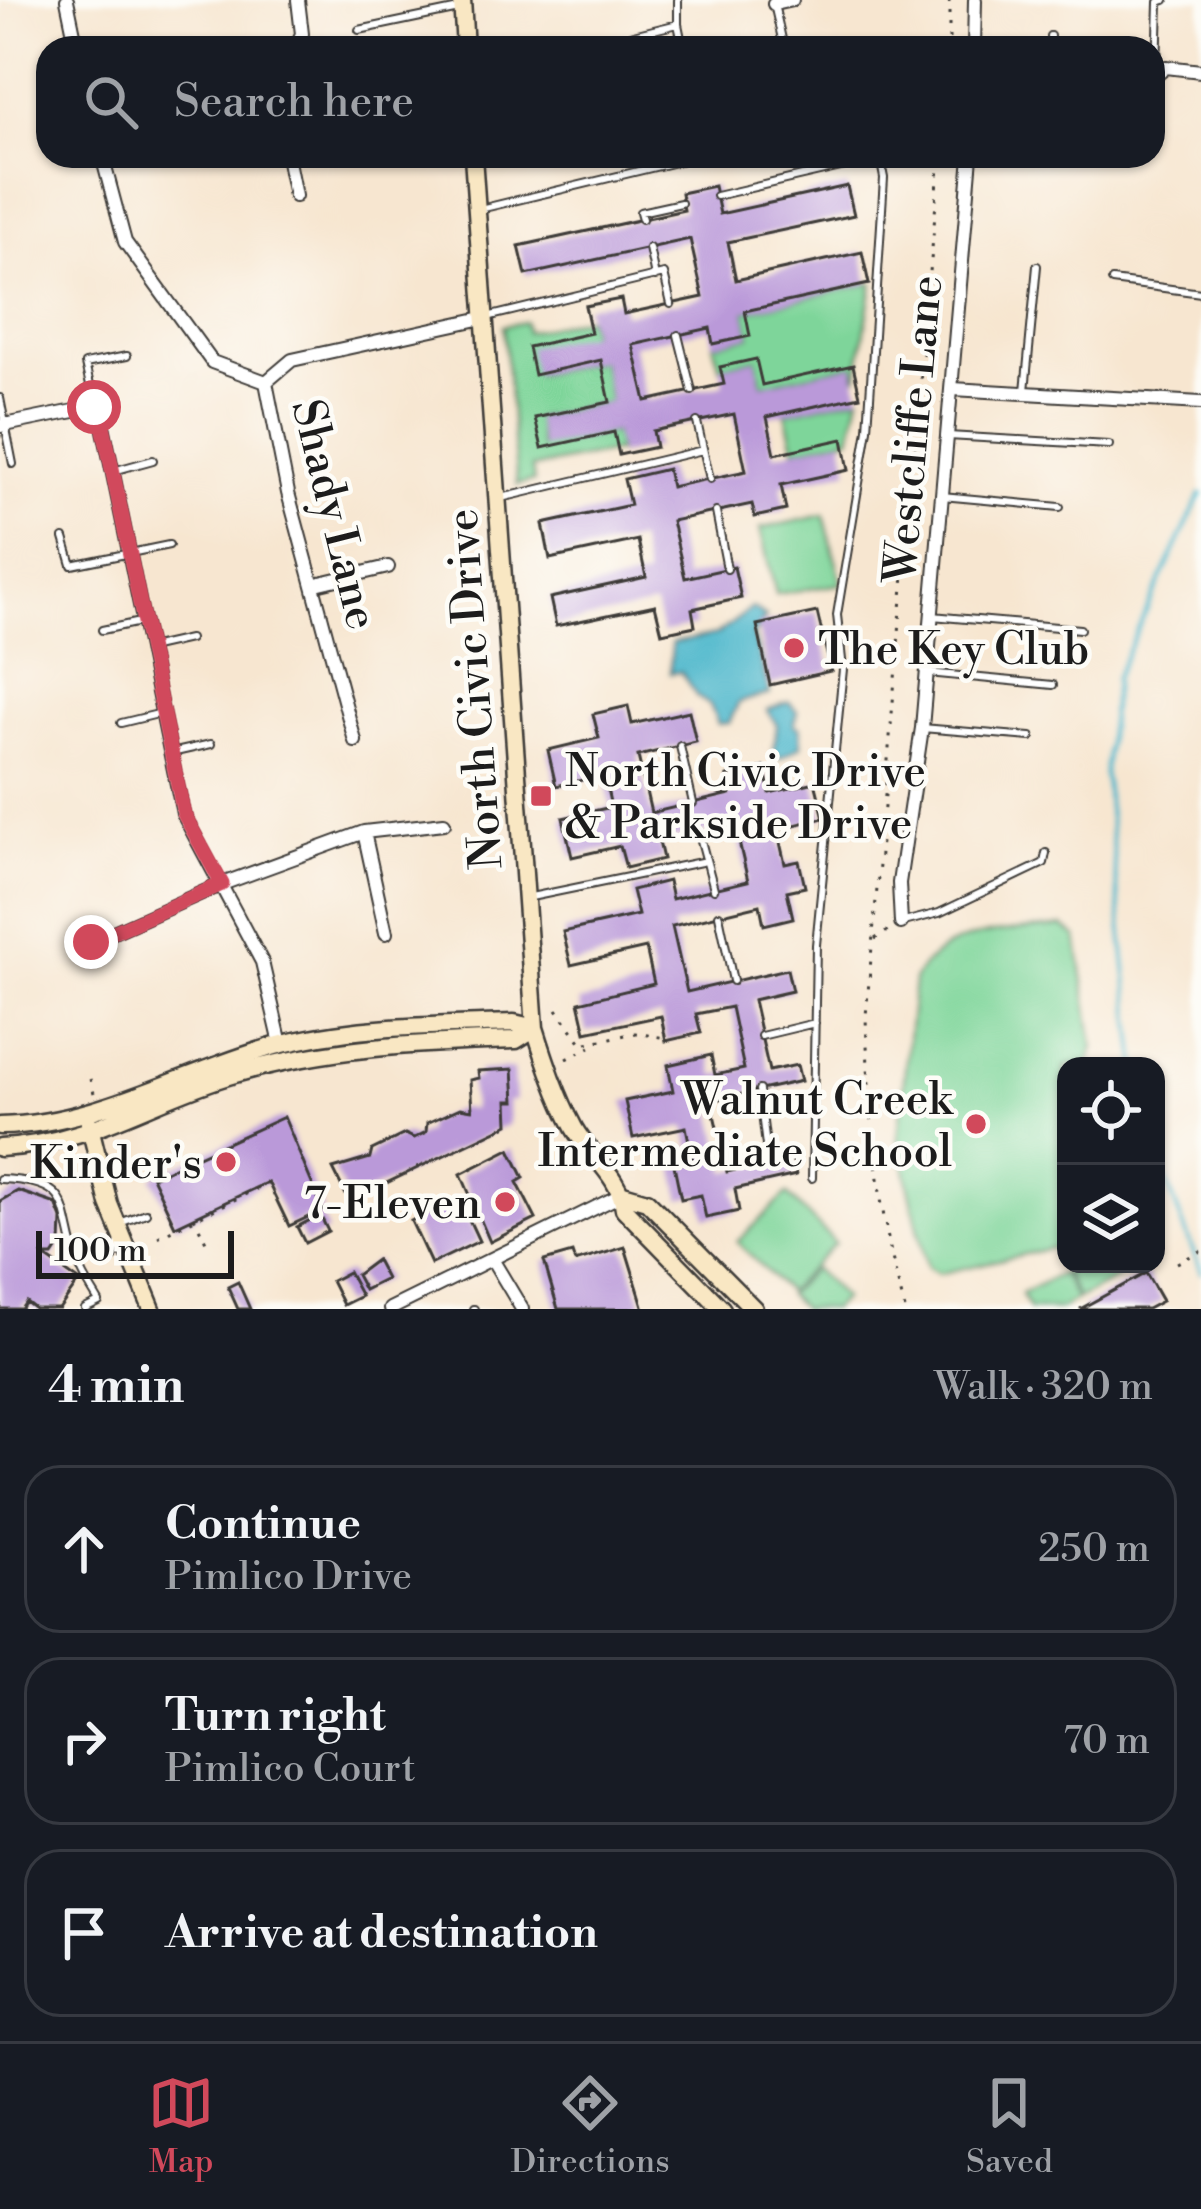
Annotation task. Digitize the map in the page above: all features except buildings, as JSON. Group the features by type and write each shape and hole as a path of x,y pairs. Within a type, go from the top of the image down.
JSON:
{"main road":[{"path":"462,4 464,36"},
{"name":"North Civic Drive","path":"473,168 536,1028 553,1084 576,1132 623,1194 624,1209 722,1309"},
{"path":"0,1126 89,1124 280,1044 370,1029 514,1023 536,1028"},
{"path":"4,1146 89,1124 284,1061 372,1045 516,1040 536,1028"},
{"path":"89,1124 118,1230 152,1309"},
{"name":"North Civic Drive","path":"623,1194 645,1200 754,1309"}],"street":[{"path":"67,0 74,36"},
{"path":"298,0 301,36"},
{"path":"774,4 791,0"},
{"path":"974,36 975,0"},
{"path":"1165,68 1201,71"},
{"name":"Shady Lane","path":"105,168 125,242 212,362 266,382 288,493 355,741"},
{"path":"289,168 295,196"},
{"name":"Westcliffe Lane","path":"901,923 899,884 928,673 938,496 953,389 970,168"},
{"path":"266,382 292,360 483,318"},
{"path":"953,389 1201,404"},
{"path":"3,426 99,406 184,814 262,962 280,1044"},
{"path":"316,584 388,567"},
{"path":"91,942 222,884 364,832 445,823"},
{"path":"364,832 386,933"},
{"path":"390,1309 414,1304 491,1259 623,1194"},
{"path":"491,1259 522,1309"}],"lane":[{"path":"679,0 680,36"},
{"path":"1157,36 1159,2 1165,0"},
{"path":"359,30 462,4"},
{"path":"774,4 781,36"},
{"path":"629,36 678,24"},
{"path":"476,209 650,168"},
{"path":"716,196 837,168"},
{"path":"812,1178 816,945 843,669 837,615 868,429 882,168"},
{"path":"642,219 640,212 681,203"},
{"path":"649,248 655,277"},
{"path":"1025,394 1037,266"},
{"path":"483,318 664,274 671,304"},
{"path":"1112,281 1201,293"},
{"path":"678,335 692,391"},
{"path":"94,407 86,364 127,356"},
{"path":"0,398 13,464"},
{"path":"697,422 710,479"},
{"path":"947,436 1109,445"},
{"path":"498,499 703,450"},
{"path":"112,471 153,460"},
{"path":"938,496 1060,507"},
{"path":"716,512 727,568"},
{"path":"64,538 72,565 169,545"},
{"path":"932,616 1079,629"},
{"path":"102,630 143,621"},
{"path":"149,649 189,639"},
{"path":"928,673 1053,685"},
{"path":"121,723 163,713"},
{"path":"922,728 1031,737"},
{"path":"171,753 212,744"},
{"path":"680,746 693,803"},
{"path":"699,833 714,889"},
{"path":"901,923 939,913 993,883 1044,863 1046,853"},
{"path":"523,899 706,861"},
{"path":"719,915 733,981"},
{"path":"761,1036 815,1023"},
{"path":"759,1090 768,1162"},
{"path":"0,1178 30,1180 56,1192 71,1218 77,1254 99,1302 85,1309"},
{"path":"77,1254 113,1258 118,1230 146,1213"}],"path":[{"path":"949,0 949,36"},
{"path":"905,1309 885,1238 870,1134 866,1016 939,168"},
{"path":"874,940 901,923"},
{"path":"557,1009 574,1038 590,1046"},
{"path":"567,1059 590,1046 634,1033 666,1038"},
{"path":"90,1079 95,1094"},
{"path":"158,1237 267,1184"},
{"path":"194,1217 206,1242"},
{"path":"1178,1263 1201,1251"}],"green space":[{"path":"873,283 857,378 853,365 762,385 756,359 720,367 713,344 750,336 745,311"},
{"path":"587,317 591,333 535,375 601,360 610,402 536,418 541,447 614,432 618,451 532,468 534,481 517,485 503,326 524,322 526,332"},
{"path":"860,396 851,437 795,450 786,413"},
{"path":"824,515 842,584 776,594 760,529"},
{"name":"Walnut Creek Intermediate School","path":"1063,926 1077,937 1094,1046 1091,1057 1057,1057 1057,1247 938,1274 927,1268 898,1137 914,980 942,950 1000,932"},
{"path":"787,1194 835,1243 787,1292 737,1242"},
{"path":"814,1269 843,1298 832,1309 802,1309 787,1294"},
{"path":"1062,1273 1076,1300 1059,1309 1029,1309 1021,1294"},
{"path":"1065,1273 1116,1273 1118,1278 1078,1299"}],"water":[{"path":"752,608 766,617 753,635 770,694 739,702 729,723 718,724 710,705 697,697 681,672 670,673 672,643 716,635"},
{"path":"789,702 798,712 794,725 800,728 801,746 780,758 774,751 777,725 767,710"}],"waterway":[{"path":"1136,1057 1104,772 1115,678 1201,494"},
{"path":"1160,1165 1201,1272"}],"place":[{"name":"The Key Club","path":"794,648"},
{"name":"North Civic Drive & Parkside Drive","path":"541,796"},
{"name":"Walnut Creek Intermediate School","path":"976,1124"},
{"name":"Kinder's","path":"226,1162"},
{"name":"7-Eleven","path":"505,1202"}],"route":[{"path":"91,942 222,884 184,814 99,406 94,407"}]}
